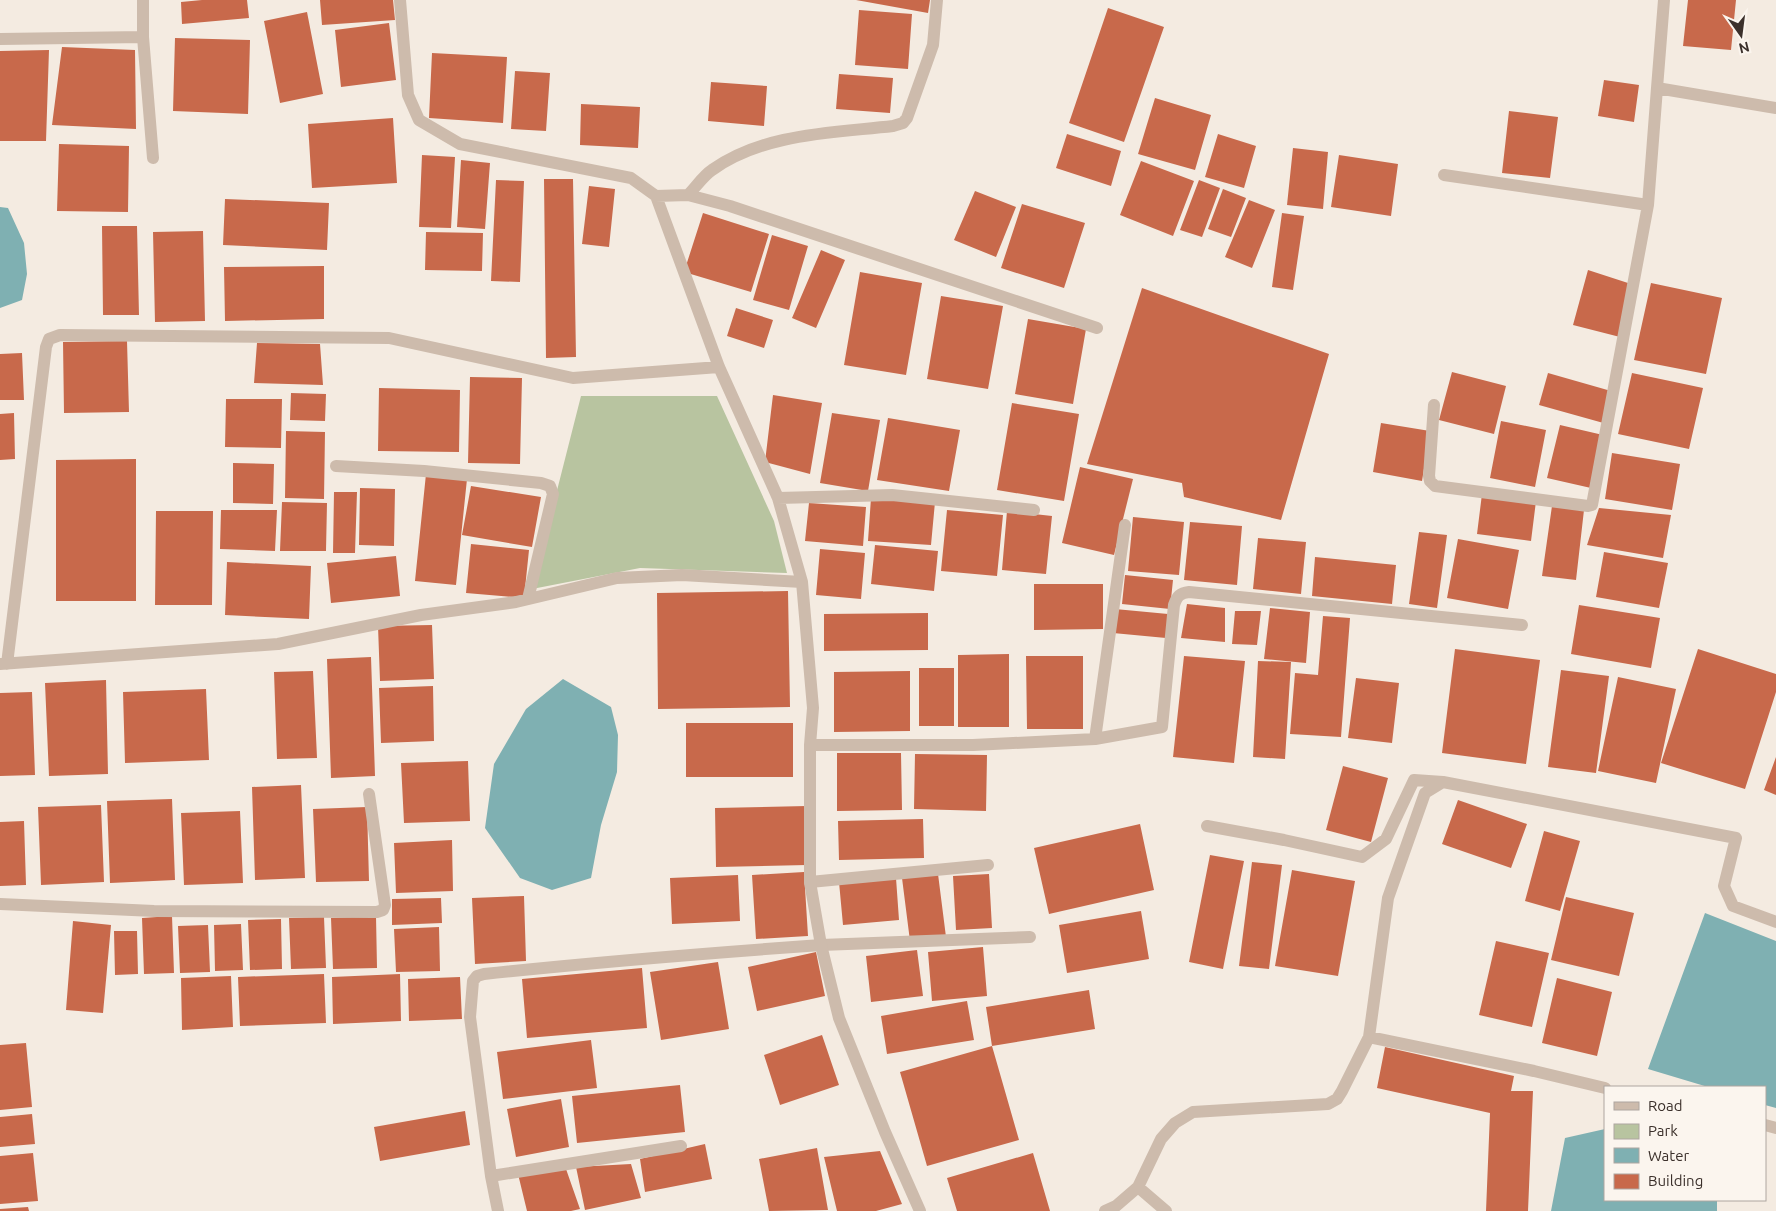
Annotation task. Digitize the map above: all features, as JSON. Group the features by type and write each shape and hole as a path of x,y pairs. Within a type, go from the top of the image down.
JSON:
{"street":[{"path":"143,0 143,38 152,158"},
{"path":"400,0 408,94 420,120 460,144 631,178 656,196 719,367 778,498 802,582 813,708 810,745 810,882 839,1018 885,1132 920,1211"},
{"path":"688,195 710,171 723,162 760,146 787,138 893,126 903,123 907,118 933,45 937,0"},
{"path":"1434,405 1429,476 1430,482 1435,486 1592,505 1648,204 1664,0"},
{"path":"0,39 143,38"},
{"path":"1657,88 1776,108"},
{"path":"1444,175 1648,204"},
{"path":"656,196 688,195 730,206 1097,328"},
{"path":"719,367 573,378 389,338 60,335 50,339 46,347 3,664 278,644 421,616 528,599 617,578 682,575 802,582"},
{"path":"336,466 424,471 541,483 550,486 553,494 528,599"},
{"path":"778,498 892,495 1034,510"},
{"path":"1095,739 1125,525"},
{"path":"810,745 973,745 1095,739 1162,727 1174,605 1176,598 1181,593 1199,593 1522,624"},
{"path":"1207,826 1362,857 1386,839 1414,780 1443,782 1736,838 1724,886 1733,906 1776,922"},
{"path":"1105,1211 1116,1206 1138,1186 1161,1140 1174,1123 1194,1112 1328,1104 1337,1099 1369,1036 1388,898 1426,793 1443,782"},
{"path":"0,904 154,911 377,912 383,910 385,905 369,794"},
{"path":"810,882 988,865"},
{"path":"498,1211 491,1176 470,1017 473,981 477,976 583,963 822,945 1030,937"},
{"path":"1369,1036 1604,1088"},
{"path":"491,1176 681,1146"},
{"path":"1138,1186 1166,1211"}],"green space":[{"path":"581,396 717,396 774,521 787,573 640,568 532,589"}],"water":[{"path":"0,207 8,208 24,243 27,274 22,300 0,308"},
{"path":"563,679 611,707 618,735 617,772 601,825 591,878 552,890 520,878 485,828 494,764 526,709"},
{"path":"1705,913 1776,941 1776,1108 1766,1105 1766,1086 1705,1086 1648,1069"},
{"path":"1604,1129 1604,1201 1717,1201 1717,1211 1551,1211 1565,1138"}],"building":[{"path":"247,0 249,18 182,24 181,2"},
{"path":"320,0 393,0 395,20 322,25"},
{"path":"856,0 930,0 928,13"},
{"path":"1688,0 1736,0 1731,50 1683,46"},
{"path":"1108,8 1164,27 1124,142 1069,123"},
{"path":"859,10 912,14 908,69 855,65"},
{"path":"307,12 323,94 280,103 264,21"},
{"path":"389,23 396,80 341,87 335,30"},
{"path":"175,38 250,40 248,114 173,111"},
{"path":"62,47 135,50 136,129 52,125"},
{"path":"49,50 46,141 0,141 0,51"},
{"path":"432,53 507,57 503,123 429,118"},
{"path":"515,71 550,73 546,131 511,129"},
{"path":"839,74 893,78 890,113 836,109"},
{"path":"1604,80 1639,85 1634,122 1598,116"},
{"path":"711,82 767,86 764,126 708,121"},
{"path":"1155,98 1211,115 1195,170 1138,154"},
{"path":"581,104 640,107 638,148 580,145"},
{"path":"1509,111 1558,117 1550,178 1502,173"},
{"path":"393,118 397,183 312,188 308,124"},
{"path":"1067,134 1121,151 1111,186 1056,168"},
{"path":"1218,134 1256,146 1244,188 1205,177"},
{"path":"59,144 129,146 128,212 57,211"},
{"path":"1293,148 1328,152 1323,209 1287,205"},
{"path":"422,155 455,157 451,228 419,227"},
{"path":"1339,155 1398,164 1391,216 1331,207"},
{"path":"461,160 490,163 485,229 457,227"},
{"path":"1141,161 1194,181 1173,236 1120,215"},
{"path":"544,179 573,179 576,357 546,358"},
{"path":"496,180 524,181 520,282 491,281"},
{"path":"1199,180 1220,188 1202,237 1180,230"},
{"path":"589,186 615,189 609,247 582,244"},
{"path":"1223,189 1246,198 1231,237 1208,229"},
{"path":"975,191 1016,207 996,257 954,240"},
{"path":"225,199 329,203 327,250 223,245"},
{"path":"1249,200 1275,210 1252,268 1225,257"},
{"path":"1022,204 1085,223 1064,288 1001,268"},
{"path":"703,213 769,234 751,292 684,272"},
{"path":"1282,213 1304,216 1293,290 1272,287"},
{"path":"102,226 137,226 139,315 103,315"},
{"path":"203,231 205,321 155,322 153,232"},
{"path":"426,232 483,233 482,271 425,270"},
{"path":"772,235 808,246 789,310 753,300"},
{"path":"821,250 845,260 816,328 792,318"},
{"path":"324,266 324,319 225,321 224,267"},
{"path":"1588,270 1628,283 1620,337 1573,325"},
{"path":"860,272 922,283 906,375 844,365"},
{"path":"1651,283 1722,298 1706,374 1634,360"},
{"path":"1142,288 1329,354 1281,520 1184,497 1182,483 1087,464"},
{"path":"941,296 1003,306 988,389 927,379"},
{"path":"736,308 773,320 764,348 727,336"},
{"path":"1028,319 1086,329 1073,404 1015,394"},
{"path":"127,341 129,412 64,413 63,342"},
{"path":"257,343 320,344 323,385 254,383"},
{"path":"22,353 24,400 0,400 0,354"},
{"path":"1452,372 1506,386 1494,434 1439,420"},
{"path":"1548,373 1611,391 1607,424 1539,405"},
{"path":"1632,373 1703,388 1689,449 1618,434"},
{"path":"470,377 522,378 520,464 468,463"},
{"path":"379,388 460,390 459,452 378,451"},
{"path":"291,393 326,394 325,421 290,420"},
{"path":"773,395 822,403 810,474 765,462"},
{"path":"226,399 282,399 281,448 225,447"},
{"path":"1012,403 1079,414 1064,501 997,490"},
{"path":"14,413 15,459 0,460 0,414"},
{"path":"832,413 880,420 868,491 820,483"},
{"path":"888,418 960,430 949,491 877,480"},
{"path":"1501,421 1546,430 1535,487 1490,478"},
{"path":"1381,423 1430,431 1422,481 1373,472"},
{"path":"1560,425 1603,435 1591,488 1547,478"},
{"path":"286,431 325,432 324,499 285,498"},
{"path":"1612,453 1680,464 1672,510 1605,499"},
{"path":"136,459 136,601 56,601 56,460"},
{"path":"233,463 274,464 273,504 233,503"},
{"path":"1080,467 1133,479 1114,555 1062,543"},
{"path":"426,474 467,479 456,585 415,581"},
{"path":"471,486 541,497 532,547 462,535"},
{"path":"360,488 395,489 394,546 359,545"},
{"path":"334,492 357,492 355,553 333,553"},
{"path":"1482,494 1536,501 1531,541 1477,534"},
{"path":"871,498 935,502 931,545 868,541"},
{"path":"282,502 327,503 326,551 280,551"},
{"path":"809,503 866,507 863,546 805,541"},
{"path":"1552,506 1584,510 1576,580 1542,576"},
{"path":"1599,508 1671,515 1663,558 1587,545"},
{"path":"221,510 277,510 275,551 220,549"},
{"path":"947,510 1003,515 997,576 941,571"},
{"path":"156,511 213,511 212,605 155,605"},
{"path":"1007,511 1052,516 1046,574 1002,570"},
{"path":"1133,517 1184,522 1179,575 1128,571"},
{"path":"1190,522 1242,526 1237,585 1184,580"},
{"path":"1419,532 1447,535 1437,608 1409,604"},
{"path":"1258,538 1306,542 1301,594 1253,589"},
{"path":"1458,539 1519,550 1508,609 1447,598"},
{"path":"471,544 529,550 524,598 466,593"},
{"path":"875,545 938,551 934,591 871,584"},
{"path":"820,549 865,553 861,599 816,595"},
{"path":"1604,552 1668,563 1659,608 1596,597"},
{"path":"396,556 400,596 331,603 327,563"},
{"path":"1315,557 1396,565 1392,604 1312,596"},
{"path":"227,562 311,566 309,619 225,615"},
{"path":"1125,575 1173,580 1170,609 1122,604"},
{"path":"1034,584 1103,584 1103,629 1034,630"},
{"path":"788,591 790,707 658,709 657,593"},
{"path":"1187,604 1225,608 1225,642 1181,638"},
{"path":"1579,605 1660,618 1651,668 1571,654"},
{"path":"1270,608 1310,612 1306,663 1264,659"},
{"path":"1115,609 1168,614 1166,638 1113,633"},
{"path":"1235,611 1261,611 1257,645 1232,644"},
{"path":"928,613 928,650 824,651 824,614"},
{"path":"1323,616 1350,618 1341,737 1290,734 1295,673 1318,675"},
{"path":"432,625 434,679 380,681 378,626"},
{"path":"1455,649 1540,660 1526,764 1442,753"},
{"path":"1698,649 1776,674 1776,692 1745,789 1661,763"},
{"path":"1009,654 1009,727 958,727 958,655"},
{"path":"1026,656 1083,656 1083,729 1027,729"},
{"path":"1184,656 1245,661 1234,763 1173,757"},
{"path":"371,657 375,776 331,778 327,659"},
{"path":"1258,661 1291,662 1285,759 1253,757"},
{"path":"919,668 954,668 954,726 919,726"},
{"path":"1561,670 1609,676 1596,773 1548,767"},
{"path":"313,671 317,758 277,759 274,672"},
{"path":"910,671 910,731 834,732 834,672"},
{"path":"1618,677 1676,689 1656,783 1598,771"},
{"path":"1356,678 1399,683 1392,743 1348,738"},
{"path":"106,680 108,774 49,776 45,683"},
{"path":"433,686 434,741 381,743 379,688"},
{"path":"206,689 209,760 125,763 123,692"},
{"path":"32,692 35,775 0,776 0,693"},
{"path":"686,723 793,723 793,777 686,777"},
{"path":"837,753 901,753 902,810 837,811"},
{"path":"915,754 987,755 986,811 914,809"},
{"path":"1776,757 1776,795 1764,790"},
{"path":"468,761 470,821 404,823 401,763"},
{"path":"1343,766 1388,778 1371,842 1326,830"},
{"path":"301,785 305,878 255,880 252,787"},
{"path":"172,799 175,880 110,883 107,801"},
{"path":"1458,800 1527,824 1511,868 1442,844"},
{"path":"101,805 104,882 41,885 38,807"},
{"path":"807,806 807,865 716,867 715,808"},
{"path":"367,807 369,881 316,882 313,809"},
{"path":"240,811 243,883 184,885 181,813"},
{"path":"923,819 924,858 839,860 838,821"},
{"path":"24,821 26,885 0,886 0,822"},
{"path":"1140,824 1154,890 1049,914 1034,848"},
{"path":"1544,831 1580,841 1560,911 1525,901"},
{"path":"452,840 453,891 396,893 394,843"},
{"path":"1210,855 1244,861 1223,969 1189,962"},
{"path":"1252,862 1282,865 1269,969 1239,966"},
{"path":"1292,870 1355,881 1338,976 1275,966"},
{"path":"804,872 808,936 756,939 752,875"},
{"path":"938,874 946,937 910,941 902,878"},
{"path":"989,874 992,928 956,930 953,876"},
{"path":"738,875 740,921 672,924 670,878"},
{"path":"896,878 899,920 843,925 839,882"},
{"path":"524,896 526,961 475,964 472,898"},
{"path":"1566,897 1634,913 1619,976 1551,960"},
{"path":"441,898 442,923 392,925 392,899"},
{"path":"1141,911 1149,959 1067,973 1059,925"},
{"path":"172,916 174,973 144,974 142,918"},
{"path":"376,916 377,968 333,969 331,918"},
{"path":"324,917 326,968 291,969 289,918"},
{"path":"281,919 282,969 250,970 248,920"},
{"path":"73,921 111,925 103,1013 66,1010"},
{"path":"241,924 243,970 215,971 214,925"},
{"path":"208,925 210,972 180,973 178,926"},
{"path":"439,927 440,971 396,972 394,929"},
{"path":"114,931 137,931 138,974 115,975"},
{"path":"1496,941 1549,953 1532,1027 1479,1015"},
{"path":"983,947 987,996 932,1001 928,952"},
{"path":"917,950 923,996 871,1002 866,956"},
{"path":"816,952 825,996 757,1011 748,967"},
{"path":"718,962 729,1029 661,1040 650,972"},
{"path":"642,968 647,1028 527,1038 522,979"},
{"path":"324,974 326,1023 240,1026 238,977"},
{"path":"400,974 401,1021 333,1024 332,977"},
{"path":"231,976 233,1027 182,1030 181,978"},
{"path":"460,977 462,1019 409,1021 408,979"},
{"path":"1557,978 1612,992 1597,1056 1542,1043"},
{"path":"1089,990 1095,1029 992,1046 986,1007"},
{"path":"967,1001 974,1040 887,1054 881,1016"},
{"path":"822,1035 839,1085 780,1105 764,1055"},
{"path":"591,1040 597,1088 503,1099 497,1052"},
{"path":"26,1043 32,1107 0,1110 0,1045"},
{"path":"992,1046 1019,1140 927,1166 900,1072"},
{"path":"1385,1047 1514,1076 1511,1091 1533,1091 1528,1211 1486,1211 1490,1113 1377,1088"},
{"path":"680,1085 685,1132 577,1143 572,1096"},
{"path":"561,1099 569,1147 516,1157 507,1109"},
{"path":"465,1111 470,1145 380,1161 374,1127"},
{"path":"32,1114 35,1144 0,1147 0,1117"},
{"path":"705,1144 712,1179 645,1192 640,1159"},
{"path":"817,1148 828,1210 769,1211 759,1159"},
{"path":"880,1151 902,1204 876,1211 837,1211 824,1157"},
{"path":"33,1153 38,1201 0,1204 0,1156"},
{"path":"1033,1153 1050,1211 957,1211 947,1178"},
{"path":"631,1164 641,1198 585,1210 576,1167"},
{"path":"566,1169 580,1209 571,1211 527,1211 518,1174"},
{"path":"28,1207 29,1211 0,1211 0,1209"}]}
